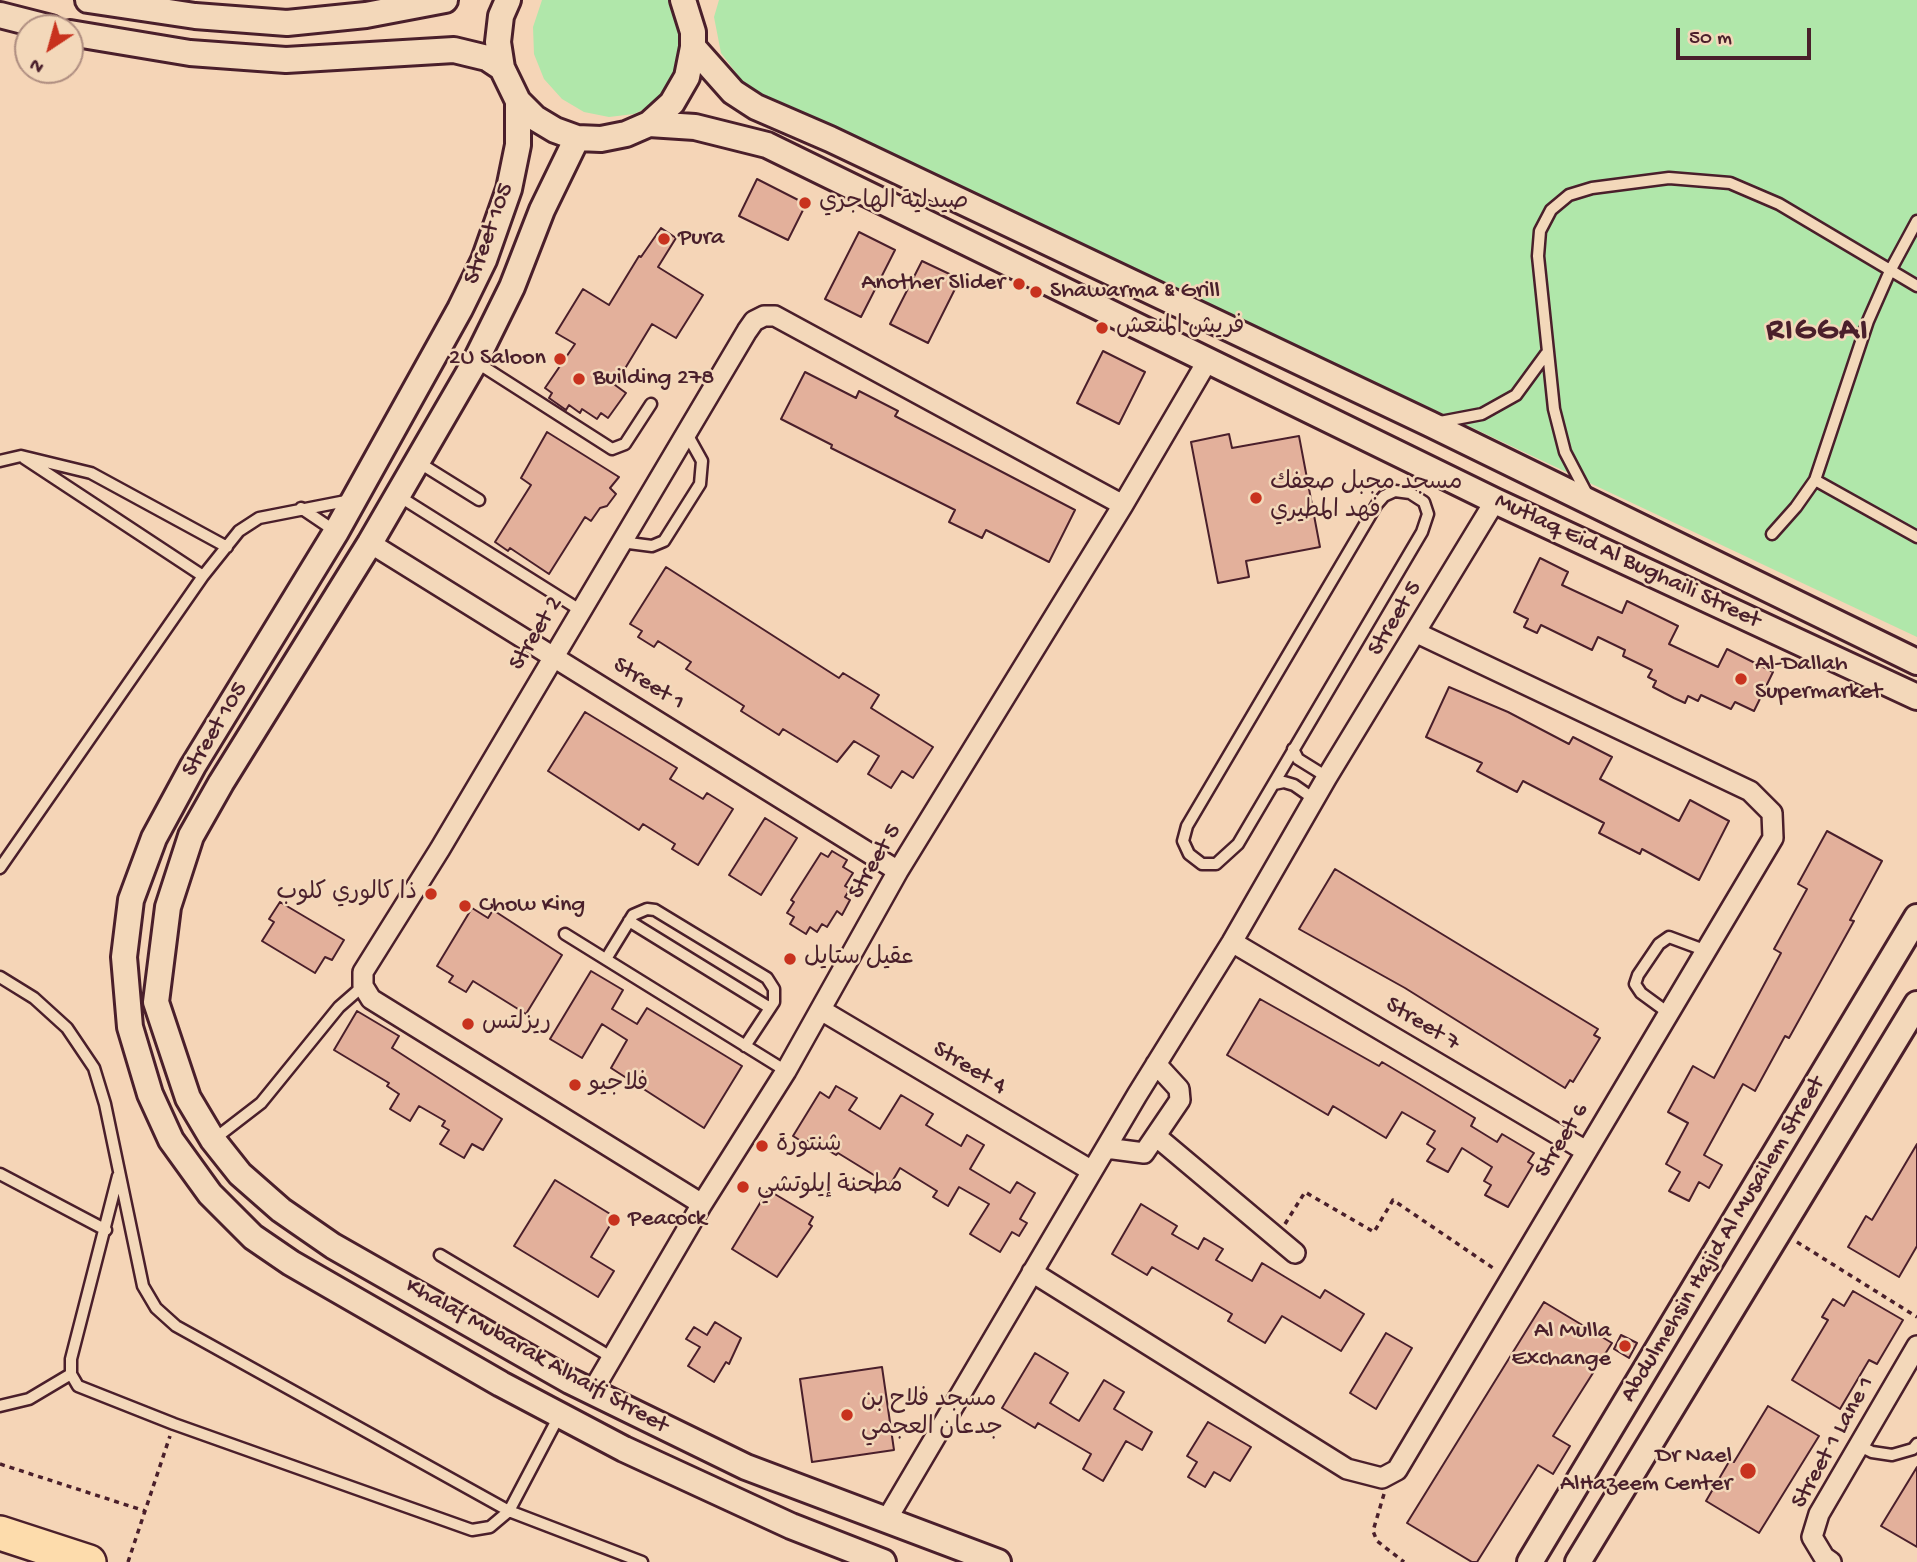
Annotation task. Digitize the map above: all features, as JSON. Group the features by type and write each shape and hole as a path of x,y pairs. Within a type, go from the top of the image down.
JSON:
{"highway":[{"path":"0,1533 89,1562"}],"street":[{"path":"88,0 195,16 287,23 366,15 446,0"},
{"path":"508,0 501,16 498,42 502,68 518,101 535,118 555,130 578,138 601,139 626,134 649,124 672,103 687,77 694,47 687,2"},
{"path":"84,35 190,53 286,60 454,50 486,58 502,68"},
{"name":"Mutlaq Eid Al Bughaili Street","path":"694,47 733,92 756,107 830,139 1430,424 1917,662"},
{"name":"Street 105","path":"371,1309 263,1243 209,1194 171,1140 150,1094 130,1027 124,957 131,900 153,838 193,766 336,532 460,309 484,260 509,189 518,145 518,101"},
{"name":"Mutlaq Eid Al Bughaili Street","path":"649,124 695,127 767,145 1495,501 1917,697"},
{"name":"Street 105","path":"387,1275 333,1246 281,1210 240,1174 213,1140 188,1098 156,1002 168,907 180,863 220,783 370,543 475,362 512,287 542,210 578,138"},
{"name":"Street 2","path":"363,986 363,972 440,849 754,321 764,316 775,316 1123,505"},
{"name":"Street 5","path":"592,1392 702,1204 786,1071 898,871 1123,505 1208,360"},
{"name":"Street 5","path":"887,1519 1092,1171 1232,942 1327,777 1495,501"},
{"name":"Street 1","path":"370,543 554,654 898,871"},
{"name":"Street 6","path":"1382,1478 1397,1470 1667,1012 1773,838 1772,813 1750,791 1417,633"},
{"path":"193,766 206,782 220,783"},
{"name":"Abdulmehsin Hajid Al Musailem Street","path":"1530,1562 1917,917"},
{"name":"Street 7","path":"1232,942 1586,1151"},
{"path":"363,986 372,999 702,1204"},
{"name":"Abdulmehsin Hajid Al Musailem Street","path":"1578,1562 1917,1004"},
{"name":"Street 4","path":"821,1010 1092,1171"},
{"path":"1106,1148 1144,1153 1157,1137 1181,1094 1156,1064"},
{"path":"1157,1137 1295,1253"},
{"path":"1032,1272 1347,1469 1382,1478"},
{"path":"371,1309 370,1287 377,1279 387,1275"},
{"name":"Khalaf Mubarak Alhaifi Street","path":"387,1275 592,1392 746,1467 998,1562"},
{"name":"Khalaf Mubarak Alhaifi Street","path":"371,1309 559,1416 730,1499 883,1562"},
{"name":"Street 1 Lane 1","path":"1831,1562 1816,1546 1812,1536 1814,1525 1823,1504 1915,1353"}],"lane":[{"path":"1592,503 1565,452 1546,354 1538,256 1540,231 1551,210 1569,195 1592,188 1669,178 1730,183 1779,204 1917,286"},
{"path":"1772,534 1797,507 1815,480 1868,321 1890,271 1917,221"},
{"path":"1430,424 1482,414 1516,395 1546,354"},
{"path":"475,362 612,449 625,444 651,404"},
{"path":"621,542 652,546 664,541 700,485 702,461 686,432"},
{"path":"20,456 203,576"},
{"path":"0,461 20,456 67,465 113,483 167,516 227,547"},
{"path":"417,461 479,500"},
{"path":"1815,480 1917,537"},
{"path":"1395,491 1410,493 1424,502 1428,514 1422,533 1293,749 1238,844 1225,859 1216,864 1202,864 1189,854 1183,841 1187,827 1377,504 1384,496 1395,491"},
{"path":"397,495 580,610"},
{"path":"0,868 203,576 247,523 301,508 354,499"},
{"path":"301,508 336,532"},
{"path":"1293,749 1298,759 1327,777"},
{"path":"1274,784 1294,785 1314,799"},
{"path":"606,959 629,921 640,910 655,911 767,978 775,996 745,1046"},
{"path":"629,921 770,1008"},
{"path":"565,934 786,1071"},
{"path":"1667,1012 1641,993 1635,984 1639,975 1659,944 1669,937 1704,950"},
{"path":"0,977 34,998 67,1028 94,1069 143,1286 156,1308 176,1326 509,1511 642,1562"},
{"path":"213,1140 261,1103 339,1007 363,986"},
{"path":"119,1172 71,1359 71,1374 78,1387 472,1530 491,1527 509,1511 559,1416"},
{"path":"0,1174 106,1230"},
{"path":"440,1255 611,1357"},
{"path":"0,1406 29,1399 71,1374"},
{"path":"1858,1445 1872,1452 1892,1455 1913,1449 1917,1444"}],"path":[{"path":"1277,1238 1304,1192 1374,1232 1393,1200 1509,1279"},
{"path":"1779,1231 1917,1317"},
{"path":"128,1562 174,1424"},
{"path":"0,1464 145,1511"},
{"path":"1382,1478 1384,1496 1373,1531 1377,1541 1404,1562"}],"green space":[{"path":"542,0 681,0 688,63 657,103 634,114 609,117 584,112 562,99 544,79 534,54 533,27"},
{"path":"719,0 1917,0 1917,637 746,86 721,53 714,17"}],"building":[{"path":"757,179 806,204 788,240 739,216"},
{"path":"661,228 676,238 658,267 703,295 676,338 652,324 615,385 626,393 608,418 601,413 597,419 582,409 580,413 569,405 566,410 549,398 552,393 545,388 575,344 556,333 583,289 609,305 639,256 641,257"},
{"path":"859,232 895,250 861,317 825,299"},
{"path":"922,261 960,279 928,343 890,324"},
{"path":"1103,351 1145,372 1119,424 1077,403"},
{"path":"805,372 856,398 859,391 898,411 895,416 1075,510 1049,562 986,530 982,538 949,522 955,510 831,448 832,445 781,419"},
{"path":"547,432 619,477 610,488 616,494 607,506 600,508 591,521 585,517 549,574 510,548 508,551 495,542 531,485 521,478"},
{"name":"مسجد مجبل صعفك فهد المطيري","path":"1229,434 1232,448 1299,436 1320,547 1246,561 1249,577 1218,583 1191,442"},
{"path":"1540,558 1568,572 1562,585 1622,613 1627,601 1678,626 1669,644 1718,667 1727,649 1773,672 1754,711 1735,702 1731,709 1701,695 1698,701 1688,696 1685,703 1653,687 1656,681 1648,677 1652,670 1623,656 1625,650 1598,637 1592,650 1541,625 1537,633 1524,627 1528,619 1514,612"},
{"path":"666,567 839,678 843,673 879,695 871,708 933,747 913,778 902,771 891,788 868,774 879,756 854,741 837,762 783,729 779,735 741,711 744,706 686,669 691,662 658,641 654,647 638,637 642,631 630,624"},
{"path":"1449,687 1508,712 1569,744 1573,737 1612,757 1600,779 1679,821 1690,800 1729,821 1699,880 1642,849 1640,854 1599,833 1604,823 1523,781 1517,792 1477,771 1482,763 1426,737"},
{"path":"585,712 677,768 670,779 703,799 707,793 733,809 698,865 672,849 675,844 643,824 639,830 548,771"},
{"path":"765,818 797,838 761,895 729,875"},
{"path":"1827,831 1882,861 1850,920 1854,921 1789,1038 1785,1036 1755,1091 1743,1084 1704,1155 1722,1165 1709,1188 1699,1182 1689,1201 1669,1191 1680,1172 1666,1164 1688,1123 1668,1112 1693,1066 1714,1078 1781,953 1774,949 1807,889 1798,884"},
{"path":"832,851 847,860 843,867 853,873 845,886 850,889 845,897 850,900 842,915 837,911 827,927 822,924 817,932 810,927 806,934 790,924 794,917 787,913 794,902 791,900 821,853 828,857"},
{"path":"1335,869 1598,1029 1594,1035 1600,1038 1573,1082 1570,1080 1565,1088 1405,988 1299,929"},
{"path":"280,902 344,940 332,960 325,957 315,973 262,941 274,922 269,919"},
{"path":"472,908 488,918 493,910 562,955 526,1014 473,981 466,992 449,982 453,976 437,966"},
{"path":"591,971 623,990 612,1009 637,1024 647,1008 742,1066 704,1128 611,1068 627,1040 602,1024 582,1058 550,1039"},
{"path":"1260,999 1379,1066 1382,1062 1419,1084 1475,1118 1471,1126 1497,1142 1502,1134 1534,1153 1528,1162 1533,1165 1508,1207 1485,1195 1491,1185 1484,1181 1492,1167 1462,1148 1448,1172 1427,1161 1435,1149 1427,1144 1435,1131 1402,1112 1386,1138 1333,1106 1328,1115 1227,1055"},
{"path":"357,1011 399,1036 392,1048 502,1119 483,1150 472,1144 464,1158 440,1144 449,1130 442,1126 445,1121 419,1106 410,1121 390,1109 399,1094 387,1086 389,1083 334,1050"},
{"path":"836,1086 857,1098 849,1110 880,1129 901,1095 933,1114 926,1125 961,1146 967,1135 984,1145 970,1169 1010,1193 1017,1182 1035,1193 1020,1219 1027,1223 1019,1236 1012,1232 1000,1252 970,1234 989,1204 959,1187 948,1206 933,1197 937,1191 900,1168 890,1185 838,1153 836,1155 809,1139 806,1144 793,1136 820,1092 829,1098"},
{"path":"1917,1144 1917,1246 1899,1277 1848,1247 1866,1216 1872,1220"},
{"path":"555,1180 615,1217 591,1257 614,1271 598,1297 514,1246"},
{"path":"768,1190 813,1217 809,1224 812,1226 777,1277 732,1249"},
{"path":"1141,1204 1177,1226 1172,1234 1198,1249 1204,1238 1223,1249 1216,1260 1252,1281 1262,1263 1320,1298 1325,1290 1364,1314 1341,1351 1282,1316 1265,1343 1228,1321 1232,1314 1152,1267 1147,1275 1112,1254"},
{"path":"1853,1291 1903,1320 1877,1364 1869,1360 1840,1409 1792,1380 1828,1320 1822,1317 1833,1299 1844,1306"},
{"path":"1544,1302 1612,1343 1553,1436 1570,1446 1553,1474 1538,1465 1477,1562 1472,1562 1407,1523"},
{"path":"715,1322 741,1338 729,1364 726,1362 714,1382 688,1366 700,1347 686,1339 694,1327 707,1335"},
{"path":"1386,1333 1412,1348 1376,1409 1350,1393"},
{"name":"Al Mulla Exchange","path":"1621,1335 1637,1343 1629,1358 1614,1349"},
{"path":"1035,1353 1068,1373 1050,1403 1079,1421 1104,1380 1124,1392 1114,1409 1152,1432 1142,1450 1126,1441 1103,1481 1083,1469 1091,1454 1038,1423 1035,1428 1002,1408"},
{"name":"مسجد فلاح بن جدعان العجمي","path":"882,1367 894,1450 812,1462 800,1379"},
{"path":"1768,1406 1819,1436 1759,1533 1706,1501 1730,1460 1734,1462"},
{"path":"1208,1422 1251,1447 1230,1481 1214,1472 1205,1487 1188,1477 1197,1462 1187,1456"},
{"path":"1917,1467 1917,1547 1881,1526"}],"place":[{"name":"صيدلية الهاجري","path":"805,203"},
{"name":"Pura","path":"664,239"},
{"name":"Another Slider","path":"1019,284"},
{"name":"Shawarma & Grill","path":"1036,292"},
{"name":"فريش المنعش","path":"1102,328"},
{"name":"2U Saloon","path":"560,359"},
{"name":"Building 278","path":"579,379"},
{"name":"مسجد مجبل صعفك فهد المطيري","path":"1256,498"},
{"name":"Al-Dallah Supermarket","path":"1741,679"},
{"name":"ذا كالوري كلوب","path":"431,894"},
{"name":"Chow King","path":"465,906"},
{"name":"عقيل ستايل","path":"790,959"},
{"name":"ريزلتس","path":"468,1024"},
{"name":"فلاجيو","path":"575,1085"},
{"name":"شنتورة","path":"762,1146"},
{"name":"مطحنة إيلوتشي","path":"743,1187"},
{"name":"Peacock","path":"614,1220"},
{"name":"Al Mulla Exchange","path":"1625,1346"},
{"name":"مسجد فلاح بن جدعان العجمي","path":"847,1415"},
{"name":"Dr Nael AlHazeem Center","path":"1748,1471"}],"district":[{"name":"RIGGAI","path":"1818,332"}]}
